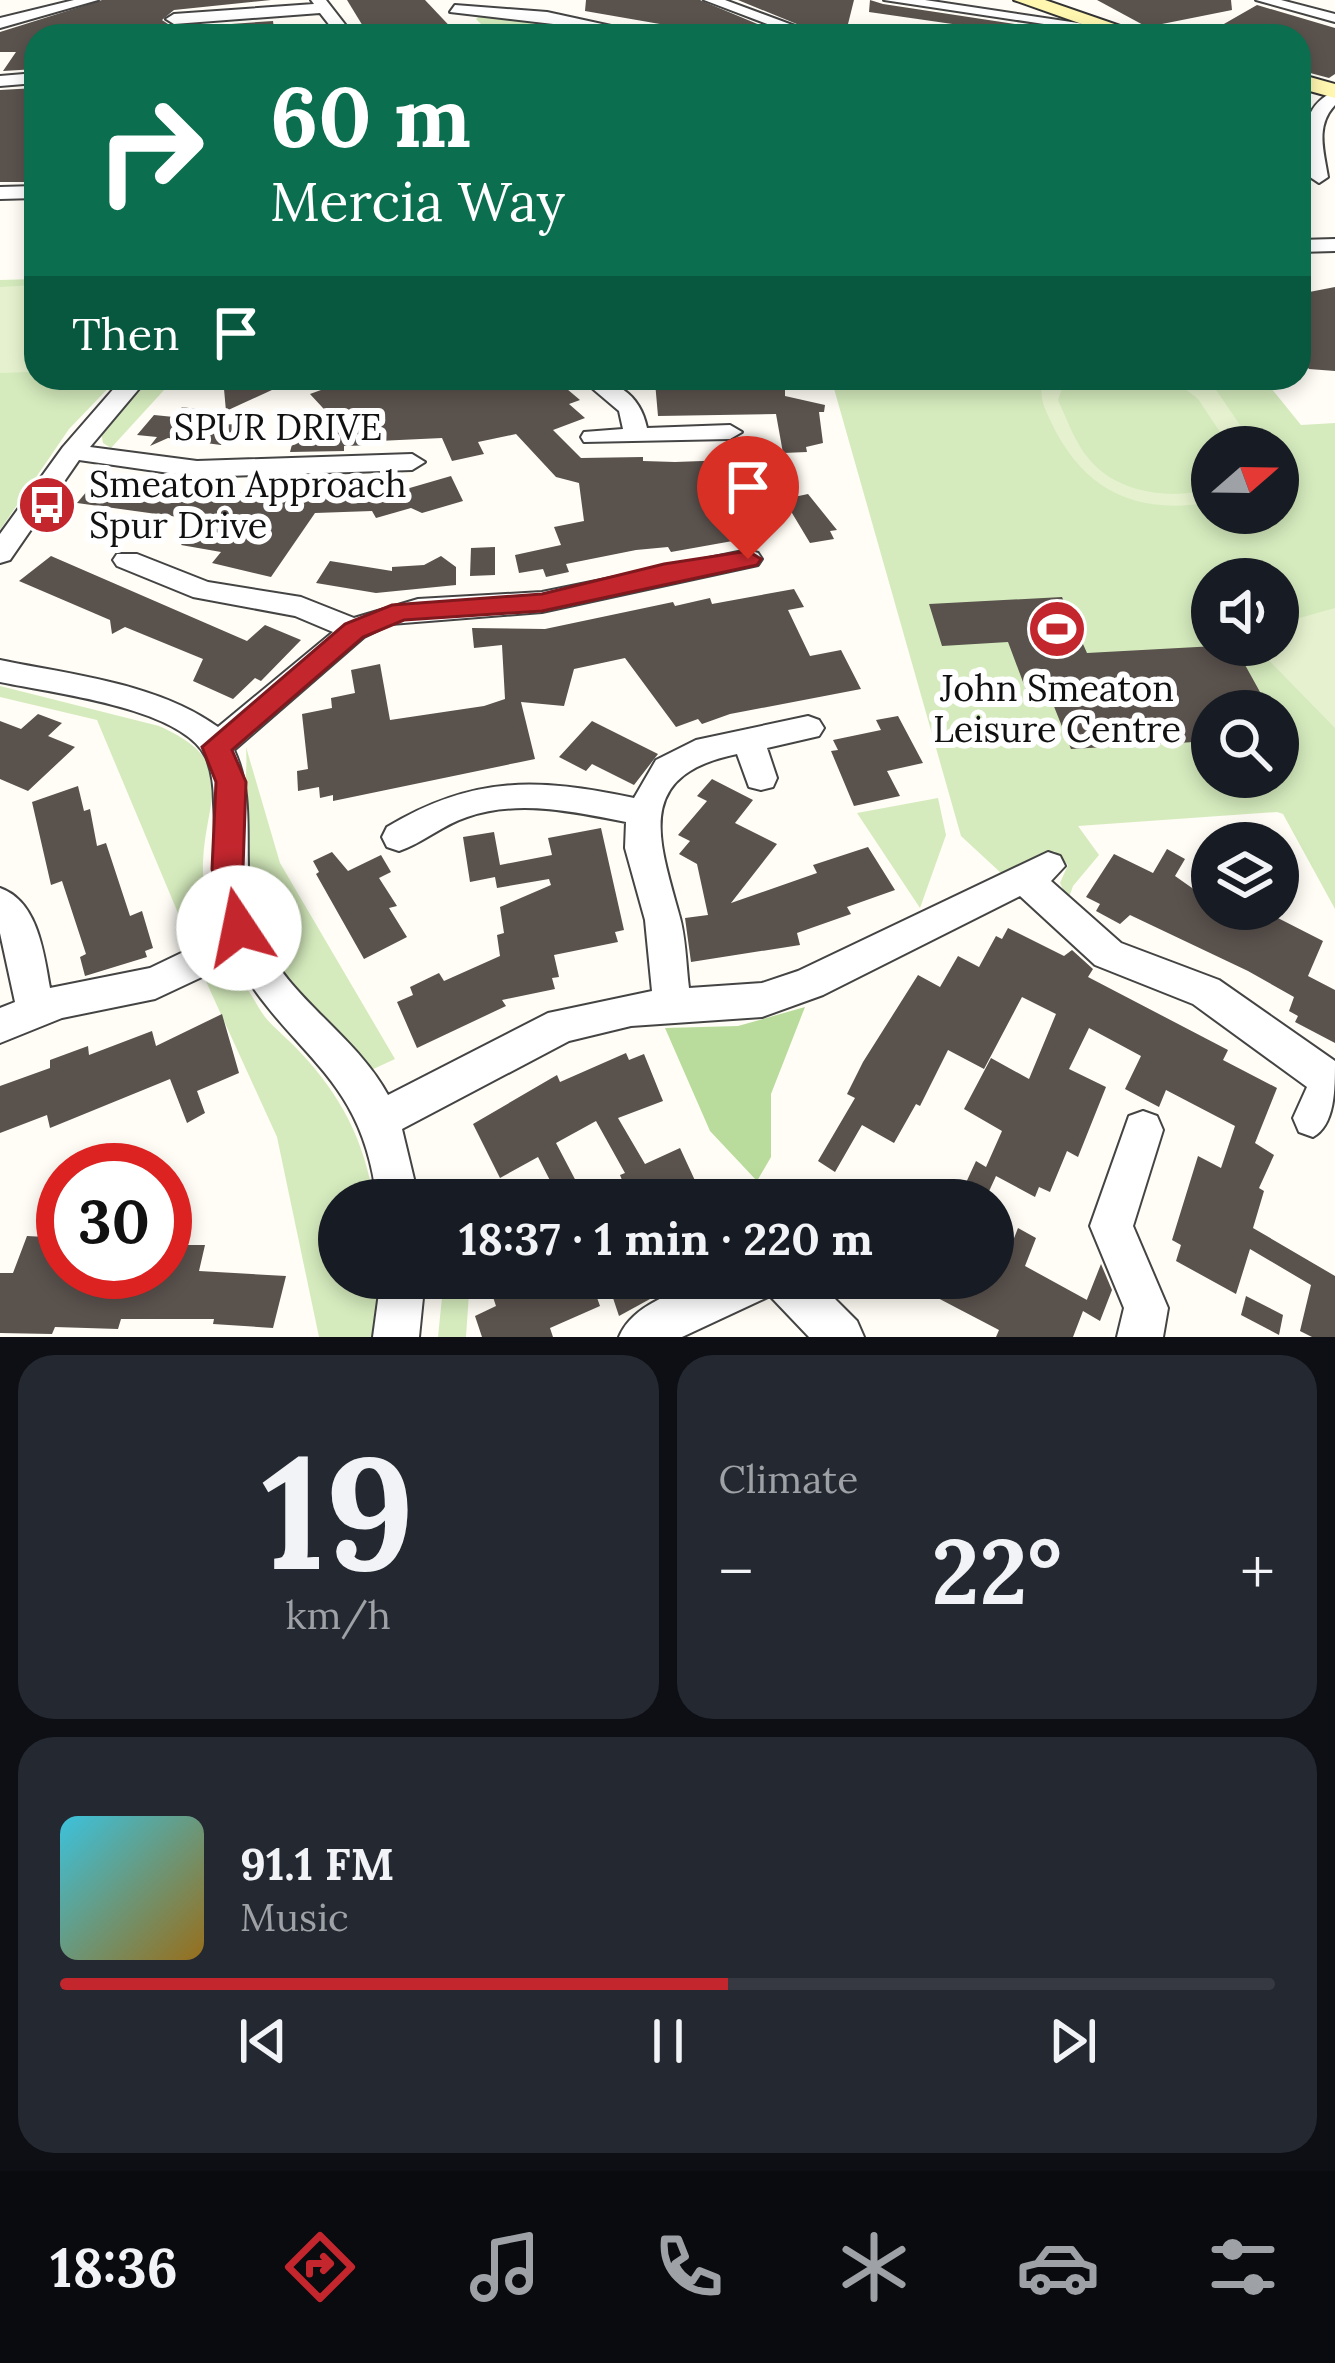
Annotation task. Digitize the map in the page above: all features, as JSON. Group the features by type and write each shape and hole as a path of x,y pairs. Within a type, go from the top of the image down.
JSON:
{"street":[{"path":"0,23 91,0"},
{"path":"711,0 780,24"},
{"path":"891,0 1069,24"},
{"path":"1024,0 1079,24"},
{"path":"1263,0 1333,15"},
{"path":"174,19 321,4"},
{"path":"451,4 588,24"},
{"path":"1321,179 1312,122 1318,109 1335,94"},
{"path":"0,554 72,452 126,390"},
{"path":"608,390 631,408 636,435"},
{"path":"593,437 730,432"},
{"name":"SPUR DRIVE","path":"72,452 197,469 412,462"},
{"path":"216,747 354,630 401,611 542,602 748,559"},
{"path":"127,560 203,590 301,607 354,630"},
{"path":"0,671 171,713 200,729 216,747 231,782 229,889 244,940 269,983 360,1082 379,1120 393,1179"},
{"path":"673,1008 663,920 642,848 644,813 667,769 707,748 808,728"},
{"path":"748,740 760,778"},
{"path":"400,837 460,802 509,793 560,795 644,813"},
{"path":"379,1120 562,1025 631,1009 762,1000 810,983 1036,872 1108,954 1206,992 1332,1081 1313,1118"},
{"path":"0,903 22,938 35,1009"},
{"path":"0,1026 35,1009 154,983 244,940"},
{"path":"1140,1337 1145,1308 1111,1226 1143,1130"},
{"path":"396,1337 401,1299"},
{"path":"642,1337 714,1299"},
{"path":"804,1299 841,1337"}],"green space":[{"path":"482,14 568,24 481,24 476,19"},
{"path":"24,279 24,390 106,390 69,429 0,530 0,280"},
{"path":"24,286 24,372 0,373 0,287"},
{"path":"140,390 164,390 111,448 103,443 101,432"},
{"name":"John Smeaton Leisure Centre","path":"834,390 1273,390 1301,425 1335,423 1335,909 1299,843 1299,822 1287,822 1277,812 1078,826 1099,855 1073,886 1068,900 1060,883 1068,865 1054,851 1001,873 961,836"},
{"path":"1042,390 1062,390 1058,400 1080,446 1100,471 1146,491 1191,493 1191,504 1136,501 1096,481 1064,446 1044,406"},
{"path":"1186,390 1216,390 1241,426 1216,426"},
{"path":"1335,608 1335,728 1274,666 1299,666 1299,618"},
{"path":"0,686 159,726 200,753 212,783 203,870 213,927 191,944 97,720 0,697"},
{"path":"246,747 280,863 395,1059 369,1071 289,984 272,961 247,908 240,862"},
{"path":"938,798 946,835 920,908 857,813"},
{"path":"221,972 243,984 265,1017 314,1068 357,1138 369,1179 318,1179 318,1299 378,1299 375,1337 319,1337 277,1137 204,977"},
{"path":"805,1007 771,1094 771,1157 758,1179 710,1131 665,1028 738,1026"},
{"path":"442,1299 469,1299 466,1337 438,1337"}],"building":[{"path":"102,0 271,0 174,10 162,20 168,24 26,24"},
{"path":"347,0 425,0 448,24 362,24"},
{"path":"586,0 700,0 757,24 660,24 585,11"},
{"path":"738,0 854,0 848,24 797,24"},
{"path":"870,0 1015,24 952,24 869,12"},
{"path":"1097,0 1231,0 1232,10 1141,24"},
{"path":"1257,5 1335,28 1335,74 1329,78 1311,73 1311,24 1224,24"},
{"path":"24,24 24,70 3,71 16,52 0,52 0,32"},
{"path":"24,89 24,182 0,182 0,90"},
{"path":"1335,287 1335,371 1311,369 1311,292"},
{"path":"224,390 272,390 226,411"},
{"path":"321,390 568,390 580,400 569,404 585,418 553,430 581,458 643,457 643,461 675,462 787,458 794,497 808,494 837,530 830,531 834,539 810,543 786,503 741,512 755,537 671,552 668,547 636,550 566,564 569,572 546,577 543,569 519,573 515,555 561,545 554,527 584,521 579,483 556,477 516,434 478,442 484,454 452,461 442,438 378,441 377,445 344,446 344,451 290,452 298,422 334,420 310,394"},
{"path":"656,390 785,390 785,396 825,405 824,412 819,412 823,443 806,447 807,452 783,453 776,414 658,416"},
{"path":"182,407 223,413 194,426 237,424 221,445 168,438 150,446 157,437 137,435 154,415 174,417"},
{"path":"451,476 463,501 422,513 411,508 376,518 372,511 315,513 271,577 212,563 221,552 181,545 200,520 77,503 98,478 170,485 171,495 257,492 289,497 291,491 385,487 389,494"},
{"path":"495,547 495,575 470,576 471,548"},
{"path":"51,556 247,641 265,625 301,640 261,681 255,678 233,699 193,681 203,659 125,627 112,634 110,620 19,581"},
{"path":"441,556 456,567 456,585 376,593 316,583 330,561 392,571 392,567 424,565"},
{"path":"794,589 804,607 788,610 810,656 841,650 861,689 676,727 625,658 574,669 564,706 521,702 535,759 333,801 333,795 320,798 319,787 298,791 297,771 308,769 302,714 332,708 331,698 355,693 351,670 380,664 390,720 484,706 505,699 502,645 474,648 472,628 545,629 673,602 675,606 710,598 712,604"},
{"name":"John Smeaton Leisure Centre","path":"1062,597 1087,653 1191,647 1191,666 1246,666 1259,690 1191,690 1191,742 1071,749 1047,689 1026,690 1008,642 942,646 929,604"},
{"path":"38,714 62,723 48,736 75,747 28,791 0,779 0,721 21,729"},
{"path":"898,716 923,763 887,771 900,796 854,806 831,751 838,750 833,740 881,730 876,720"},
{"path":"592,721 658,754 634,785 592,764 586,771 559,757"},
{"path":"712,779 753,800 735,823 777,844 731,903 817,873 813,865 868,847 895,890 847,907 851,914 797,933 800,945 691,962 685,918 708,915 697,864 679,854 690,841 678,835 707,801 697,796"},
{"path":"78,786 84,811 90,809 97,846 106,843 130,916 142,911 153,948 145,951 147,957 85,976 80,957 86,954 62,881 51,885 32,802"},
{"path":"601,828 624,930 615,932 618,942 554,955 559,977 552,978 555,989 502,1000 506,1006 417,1048 397,1002 413,995 410,987 439,973 444,981 500,956 497,935 504,933 500,907 551,885 549,879 497,888 495,877 470,882 463,837 494,832 500,865 552,855 548,838"},
{"path":"1167,849 1185,859 1175,876 1191,887 1191,930 1299,929 1323,941 1308,976 1335,990 1335,1043 1295,1022 1298,1016 1289,1011 1294,997 1130,915 1120,924 1096,911 1100,904 1086,897 1114,854 1153,873"},
{"path":"332,852 348,871 381,855 391,872 379,878 397,906 389,908 407,937 364,959 316,874 313,861"},
{"path":"1008,928 1064,956 1072,950 1093,969 1088,977 1228,1050 1223,1060 1277,1088 1255,1143 1274,1155 1259,1188 1264,1191 1253,1228 1335,1276 1335,1337 1312,1337 1300,1331 1311,1285 1250,1249 1236,1294 1176,1261 1181,1245 1172,1240 1198,1156 1221,1168 1235,1126 1166,1090 1159,1107 1125,1089 1141,1056 1089,1028 1069,1069 1106,1087 1078,1157 1067,1151 1050,1192 1039,1187 1035,1197 1014,1186 1014,1179 996,1176 968,1179 976,1161 986,1167 1002,1131 964,1109 991,1058 1029,1079 1056,1014 1022,997 984,1069 948,1050 920,1106 916,1104 894,1143 862,1125 835,1172 818,1161 855,1098 847,1094 863,1062 918,975 940,987 958,956 979,967 996,936 1002,939"},
{"path":"222,1014 239,1073 197,1091 205,1113 187,1123 170,1079 50,1128 47,1115 0,1133 0,1086 50,1068 50,1060 88,1046 89,1055 152,1031 156,1046"},
{"path":"626,1053 629,1060 644,1054 663,1101 618,1118 645,1164 680,1148 694,1179 622,1179 625,1173 596,1121 556,1143 575,1179 549,1179 538,1157 500,1178 473,1124 557,1075 560,1082"},
{"path":"1018,1228 1036,1238 1025,1266 1087,1300 1101,1264 1112,1290 1100,1321 1083,1311 1073,1337 996,1337 999,1330 940,1299 1014,1299"},
{"path":"27,1236 36,1236 36,1299 192,1299 192,1245 205,1245 199,1271 286,1276 273,1328 213,1324 214,1319 121,1319 118,1329 55,1327 52,1334 0,1333 0,1273 13,1273"},
{"path":"1246,1296 1283,1315 1279,1335 1241,1315"},
{"path":"494,1299 598,1299 600,1306 550,1328 553,1337 482,1337 475,1316 496,1306"},
{"path":"613,1299 650,1299 619,1316"}],"place":[{"name":"Smeaton Approach Spur Drive","path":"47,505"},
{"name":"John Smeaton Leisure Centre","path":"1057,629"}],"route":[{"path":"239,928 229,889 231,782 216,747 354,630 401,611 542,602 748,559"}]}
